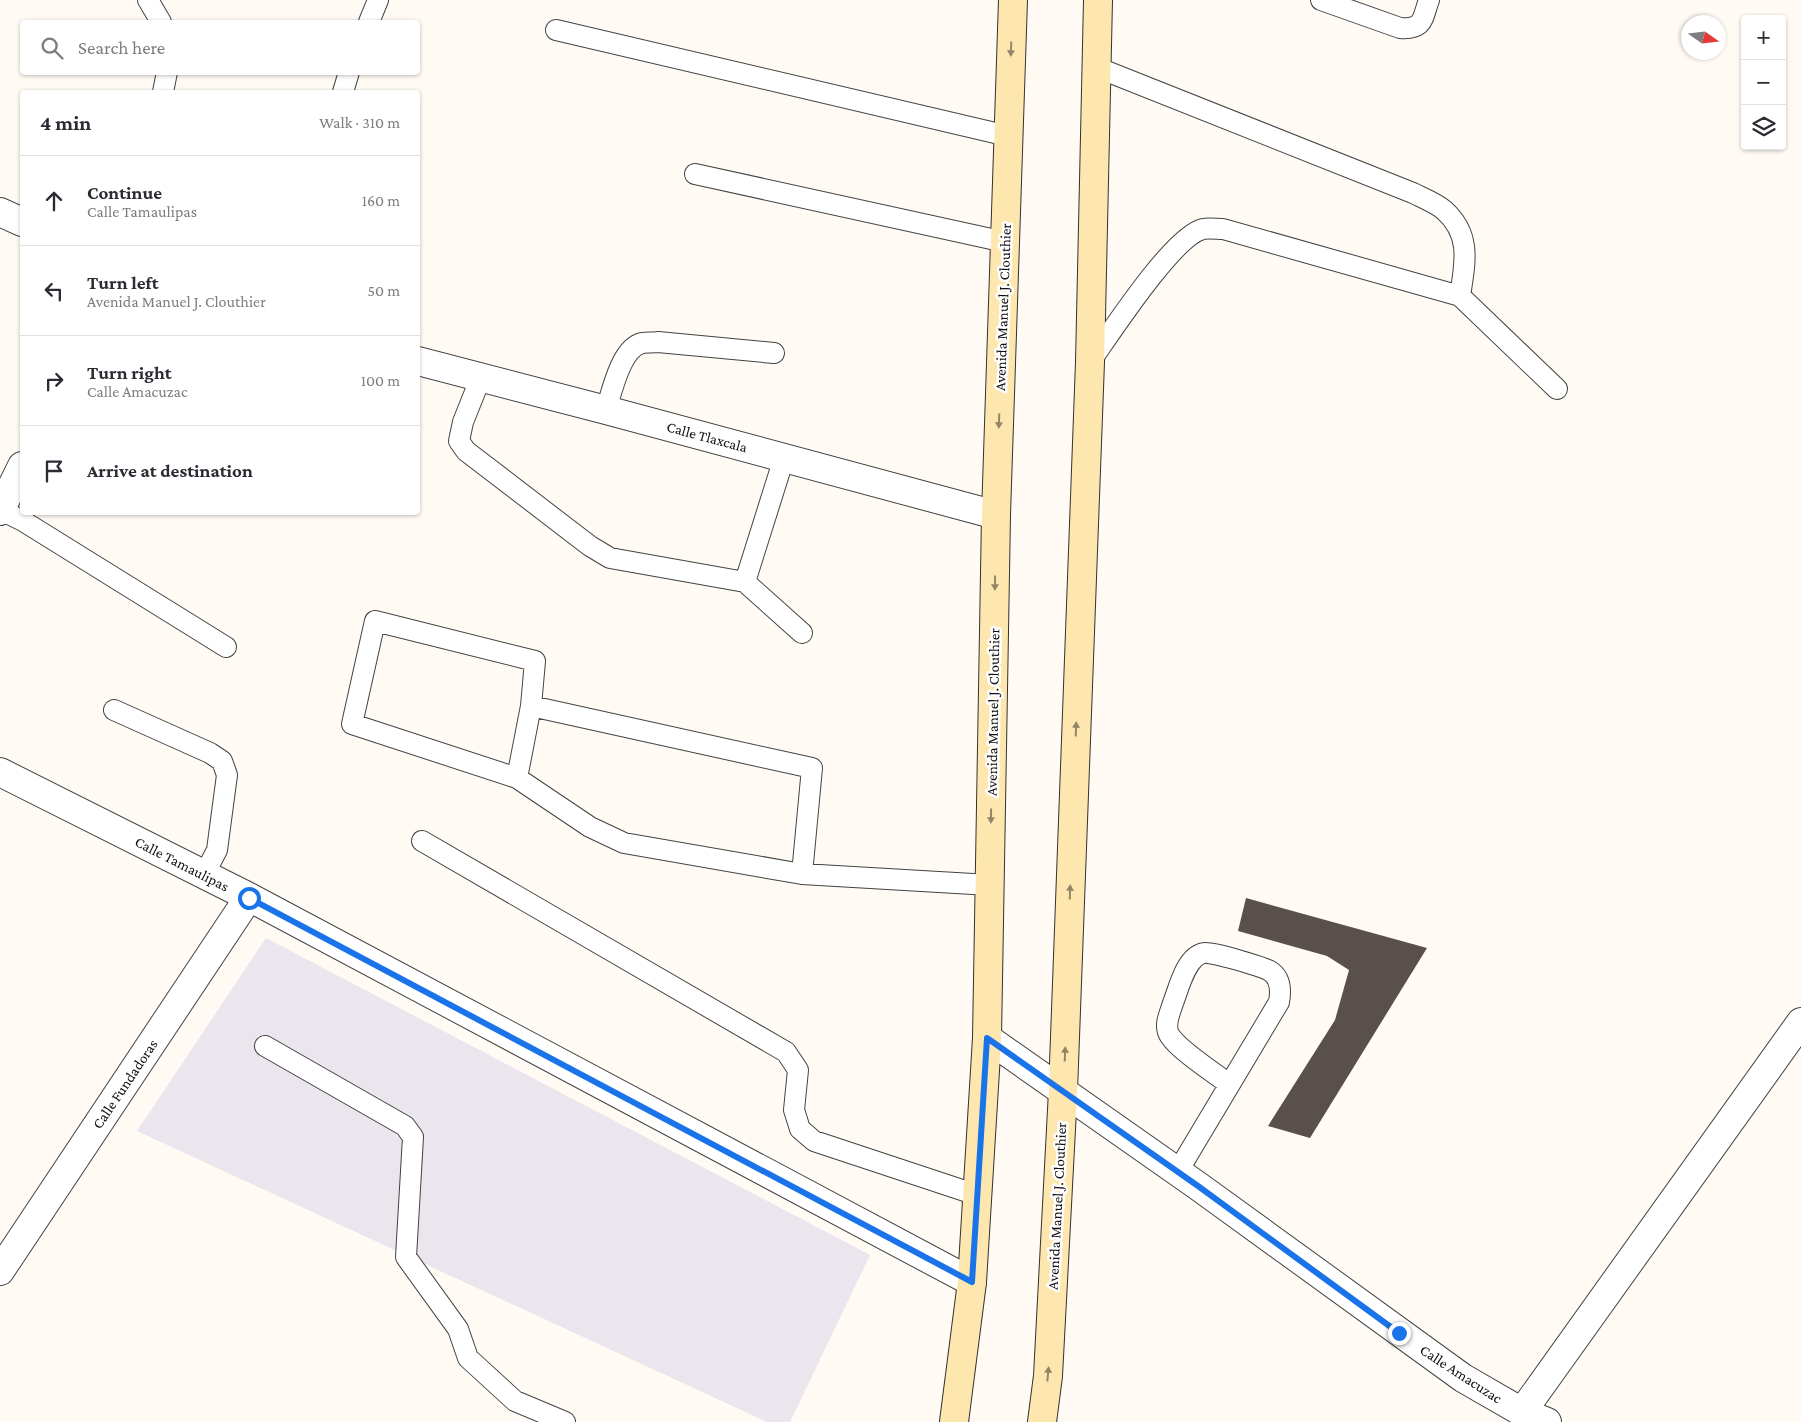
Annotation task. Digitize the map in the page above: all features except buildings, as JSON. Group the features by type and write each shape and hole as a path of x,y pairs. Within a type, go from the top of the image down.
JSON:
{"main road":[{"name":"Avenida Manuel J. Clouthier","path":"954,1422 972,1282 987,1038 996,515 1013,0"},
{"name":"Avenida Manuel J. Clouthier","path":"1042,1422 1048,1376 1063,1090 1090,362 1098,0"}],"street":[{"path":"0,212 20,221"},
{"name":"Calle Tlaxcala","path":"420,363 606,410 996,515"},
{"path":"0,510 20,470"},
{"name":"Calle Tamaulipas","path":"0,772 249,898 972,1282"},
{"name":"Calle Fundadoras","path":"0,1271 249,898"},
{"path":"1522,1412 1801,1022"},
{"name":"Calle Amacuzac","path":"987,1038 1178,1172 1463,1378 1522,1412 1547,1422"}],"lane":[{"path":"148,0 160,20"},
{"path":"370,20 378,0"},
{"path":"1321,0 1400,28 1412,30 1420,24 1429,0"},
{"path":"556,30 1008,136"},
{"path":"1096,67 1413,193 1443,209 1460,230 1466,255 1460,296"},
{"path":"163,90 166,75"},
{"path":"344,90 348,75"},
{"path":"695,174 1005,242"},
{"path":"1090,362 1164,260 1184,240 1203,229 1223,229 1460,296 1557,389"},
{"path":"606,410 614,382 628,352 641,343 658,342 774,353"},
{"path":"481,378 463,422 459,441 466,451 590,546 610,558 745,582 802,633"},
{"path":"745,582 784,458"},
{"path":"0,510 23,521 226,647"},
{"path":"517,778 531,706 535,661 375,621 352,724 517,778 590,827 624,843 802,874 990,885"},
{"path":"531,706 812,768 802,874"},
{"path":"114,710 210,753 222,761 227,775 217,850 204,875"},
{"path":"422,841 786,1052 798,1070 794,1110 800,1129 814,1140 977,1195"},
{"path":"1178,1172 1279,1002 1281,991 1278,981 1271,971 1204,952 1186,968 1167,1020 1168,1034 1176,1043 1229,1084"},
{"path":"266,1046 405,1126 413,1137 406,1257 458,1328 468,1358 515,1401 565,1422"}],"shaded area":[{"path":"266,938 870,1255 790,1422 767,1422 137,1131"}],"route":[{"path":"249,898 972,1282 987,1038 1198,1186 1399,1333"}]}
